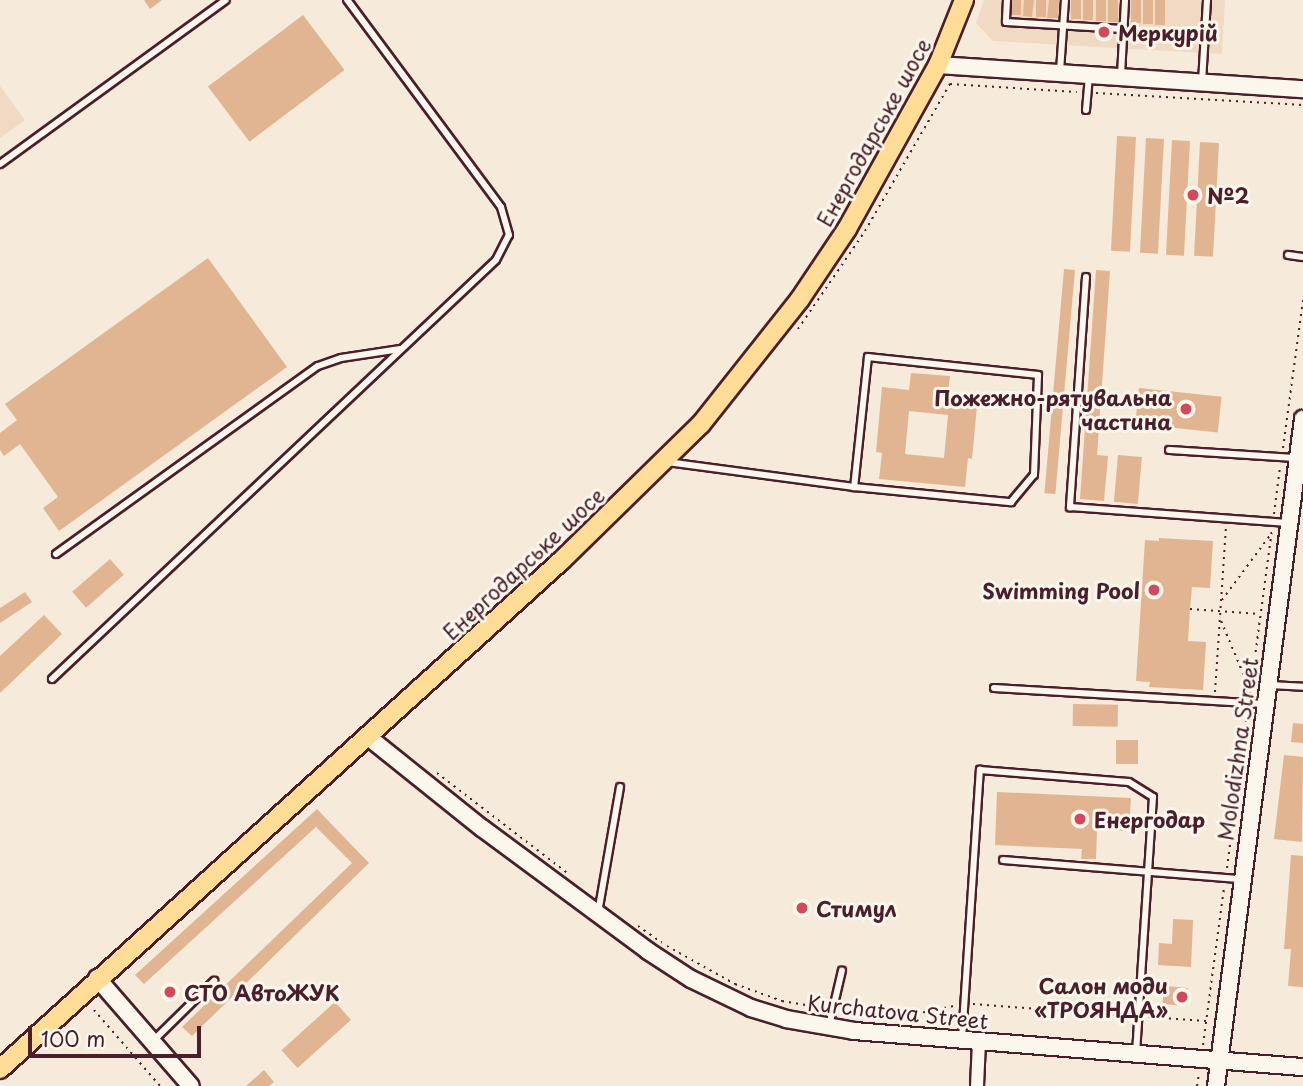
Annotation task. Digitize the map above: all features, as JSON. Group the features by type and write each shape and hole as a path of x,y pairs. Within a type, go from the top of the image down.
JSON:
{"main road":[{"name":"Енергодарське шосе","path":"0,1069 97,978 562,560 665,462 748,367 800,299 853,219 938,65 964,0"}],"street":[{"path":"938,65 1060,75 1088,85 1120,79 1303,89"},
{"name":"Molodizhna Street","path":"1216,1086 1233,878 1257,703 1268,685 1281,522 1290,457 1303,419"},
{"name":"Kurchatova Street","path":"367,736 598,915 668,965 712,990 767,1014 829,1028 1303,1067"},
{"path":"97,978 191,1086"},
{"path":"976,1086 979,1042"}],"lane":[{"path":"0,164 226,0"},
{"path":"52,679 496,260 509,235 501,206 347,0"},
{"path":"1007,0 1006,22 1124,29"},
{"path":"1060,75 1065,0"},
{"path":"1120,79 1125,0"},
{"path":"1202,84 1207,0"},
{"path":"1086,110 1088,85"},
{"path":"1288,255 1303,257"},
{"path":"1086,277 1070,507 1281,522"},
{"path":"56,554 318,366 341,358 402,349"},
{"path":"665,462 854,487 1011,502 1034,475 1038,375 868,357 854,487"},
{"path":"1169,450 1290,457"},
{"path":"1268,685 1303,687"},
{"path":"994,688 1257,703"},
{"path":"962,1041 980,770 1129,782 1153,797 1136,1053"},
{"path":"598,915 620,787"},
{"path":"1003,860 1233,878"},
{"path":"829,1028 842,970"},
{"path":"152,1042 214,981"}],"path":[{"path":"799,329 865,231 950,84 1088,85 1303,106"},
{"path":"1221,601 1281,522 1290,457 1303,300"},
{"path":"1215,701 1226,519"},
{"path":"1250,691 1272,534"},
{"path":"1190,609 1261,614"},
{"path":"1197,1086 1206,1021 1233,878 1257,703 1220,620"},
{"path":"434,771 566,872"},
{"path":"633,921 666,945 735,984 782,1001 833,1010 896,1018 965,1004 1206,1021"},
{"path":"94,1010 160,1086"}],"shaded area":[{"name":"Меркурій","path":"984,0 1225,0 1222,54 993,41 976,23"},
{"path":"0,86 25,120 0,138"}],"building":[{"path":"144,0 162,0 150,9"},
{"path":"1011,0 1021,0 1021,15 1011,15"},
{"path":"1024,0 1034,0 1032,17 1023,16"},
{"path":"1036,0 1046,0 1046,17 1036,17"},
{"path":"1049,0 1059,0 1058,18 1047,18"},
{"path":"1071,0 1081,0 1081,19 1071,19"},
{"path":"1083,0 1093,0 1093,20 1083,20"},
{"path":"1096,0 1106,0 1106,21 1096,21"},
{"path":"1108,0 1118,0 1118,22 1108,22"},
{"path":"1131,0 1141,0 1141,23 1131,23"},
{"path":"1143,0 1153,0 1153,24 1143,24"},
{"path":"1155,0 1165,0 1165,25 1155,25"},
{"path":"303,15 345,70 249,142 208,87"},
{"path":"1117,136 1136,137 1130,252 1111,251"},
{"path":"1146,138 1164,139 1158,254 1140,253"},
{"path":"1172,140 1190,141 1184,256 1166,255"},
{"path":"1200,142 1219,143 1213,257 1194,256"},
{"path":"208,258 287,367 59,531 43,508 58,497 20,444 4,456 0,450 0,433 17,420 5,404"},
{"path":"1064,269 1075,270 1055,494 1044,493"},
{"path":"1096,270 1110,271 1097,455 1108,456 1104,501 1080,499"},
{"path":"911,373 950,376 948,393 978,396 972,459 968,458 965,487 879,479 882,453 876,452 882,387 909,390","holes":["909,411 948,415 944,458 905,454"]},
{"path":"1139,388 1222,397 1218,432 1135,424"},
{"path":"1118,455 1142,457 1138,504 1114,502"},
{"path":"1159,538 1213,541 1210,588 1192,587 1190,609 1188,641 1206,642 1203,690 1149,687 1150,682 1136,681 1145,540 1159,541"},
{"path":"110,559 124,575 86,608 72,592"},
{"path":"25,592 32,602 0,623 0,608"},
{"path":"44,615 62,634 0,693 0,656"},
{"path":"1073,704 1118,705 1118,727 1073,726"},
{"path":"1293,723 1303,724 1303,743 1291,742"},
{"path":"1116,740 1138,740 1138,764 1116,764"},
{"path":"1284,755 1303,757 1302,842 1274,839"},
{"path":"997,792 1131,798 1129,831 1097,830 1096,859 1081,859 1082,849 995,845"},
{"path":"317,809 369,863 192,1036 182,1027 352,863 316,827 144,984 135,975"},
{"path":"1291,855 1303,856 1303,987 1288,986 1291,949 1284,949"},
{"path":"1173,919 1193,920 1191,967 1158,965 1159,943 1172,944"},
{"path":"1164,986 1188,988 1186,1006 1162,1004"},
{"path":"335,1002 351,1020 298,1068 281,1050"},
{"path":"264,1070 274,1082 269,1086 246,1086"}],"place":[{"name":"Меркурій","path":"1104,32"},
{"name":"№2","path":"1193,195"},
{"name":"Пожежно-рятувальна частина","path":"1186,409"},
{"name":"Swimming Pool","path":"1154,590"},
{"name":"Енергодар","path":"1080,819"},
{"name":"Стимул","path":"802,908"},
{"name":"СТО АвтоЖУК","path":"170,992"},
{"name":"Салон моди «ТРОЯНДА»","path":"1182,997"}]}
